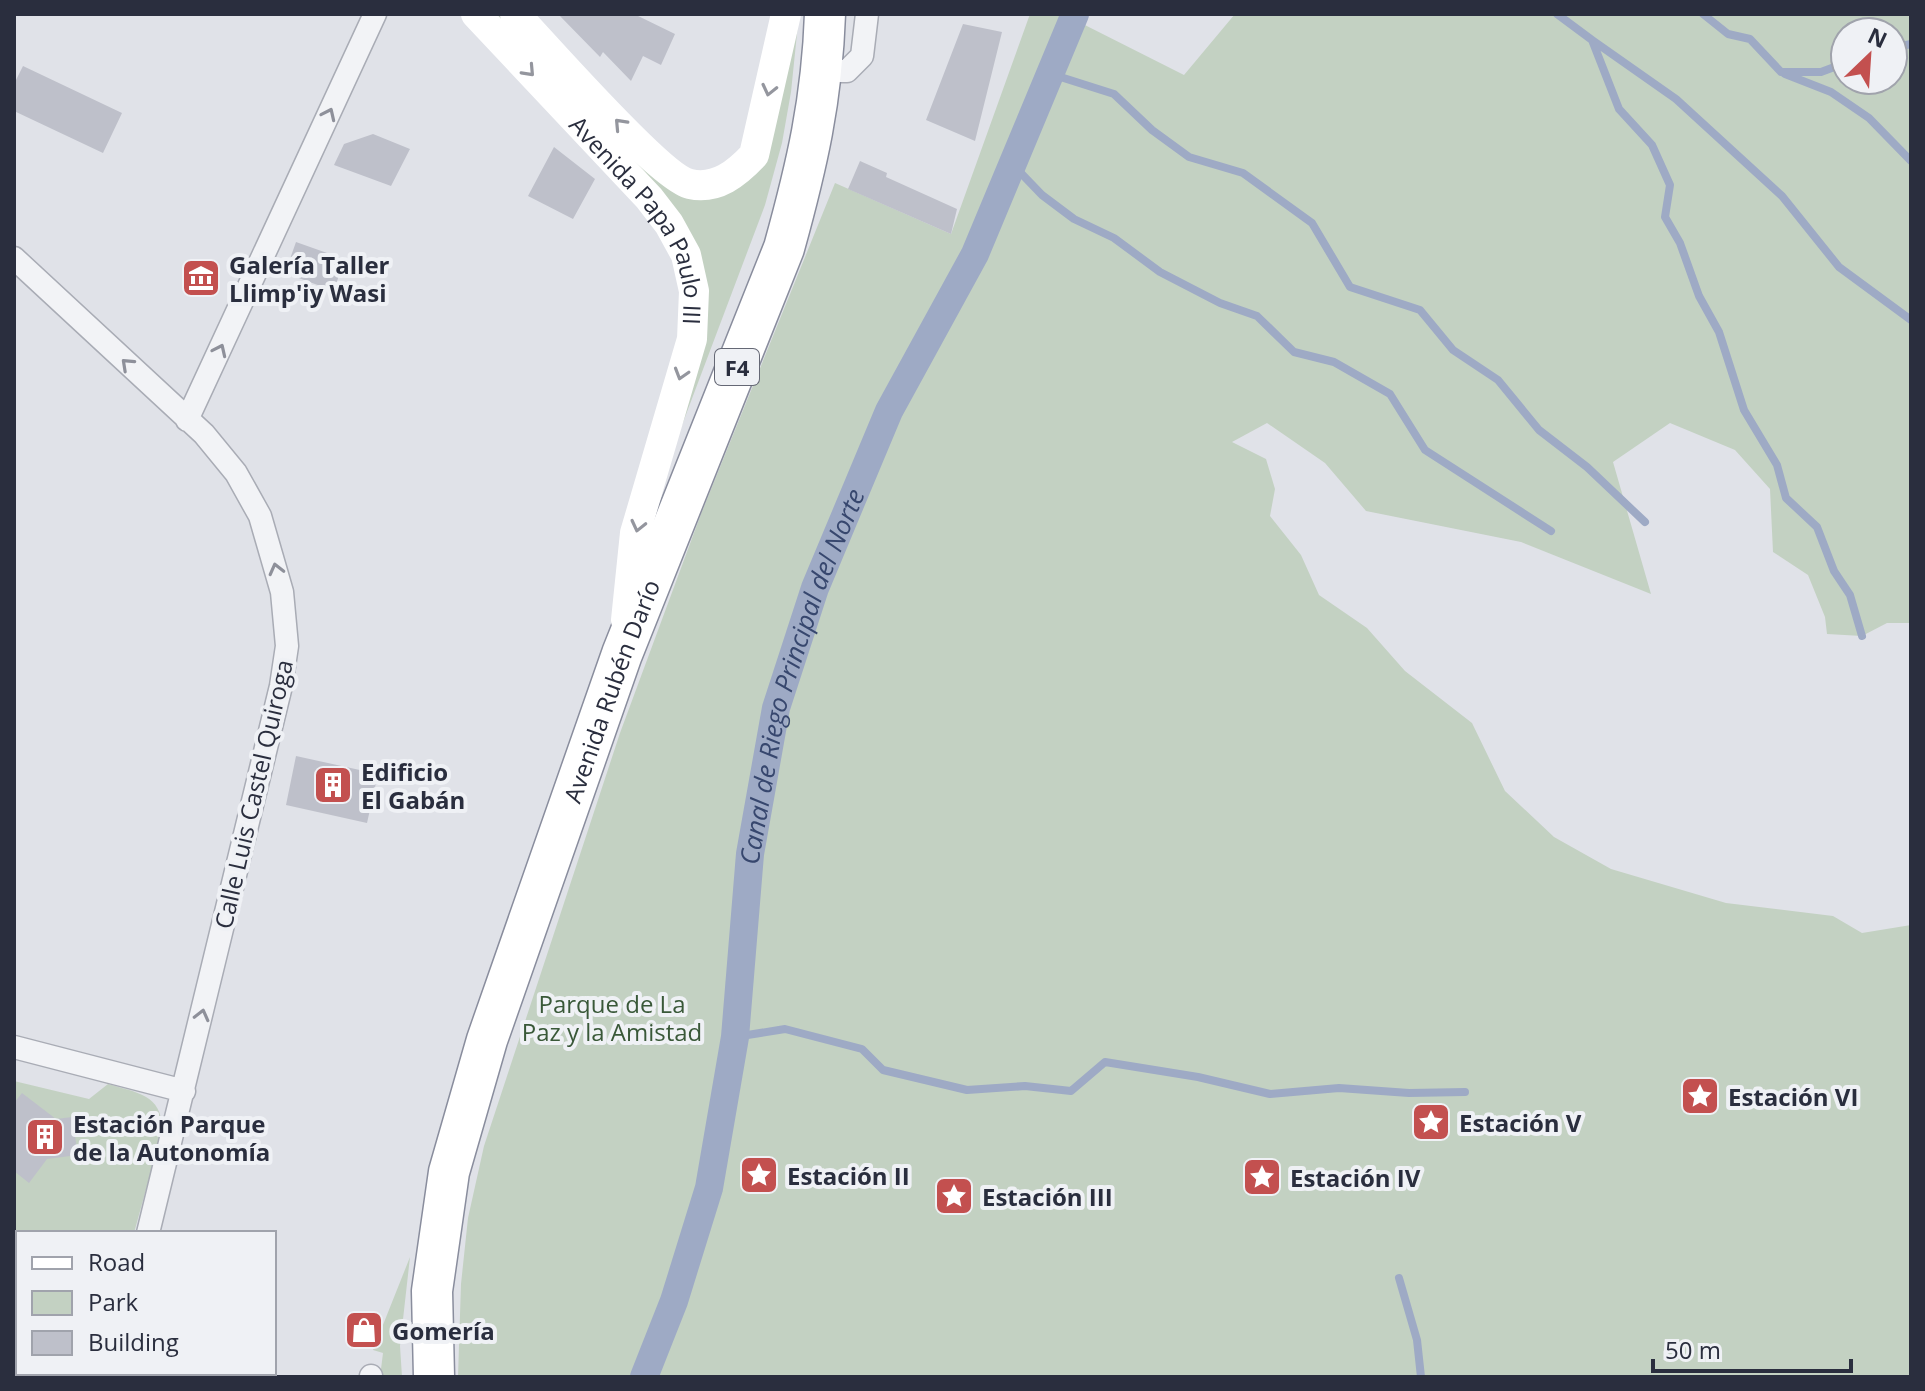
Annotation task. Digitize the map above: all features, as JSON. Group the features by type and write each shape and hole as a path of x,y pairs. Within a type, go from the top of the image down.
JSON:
{"highway":[{"name":"Avenida Rubén Darío","path":"434,1377 432,1291 449,1172 487,1040 622,654 784,248 805,172 823,71 825,14"}],"main road":[{"name":"Avenida Papa Paulo III","path":"476,14 649,198 669,224 686,255 694,291 692,339 635,533 622,654"},
{"name":"Avenida Papa Paulo III","path":"515,14 638,144 676,179 706,185 719,183 743,167 754,155 786,14"}],"street":[{"path":"187,420 375,14"},
{"path":"823,71 847,71 862,56 867,14"},
{"name":"Calle Luis Castel Quiroga","path":"14,258 204,434 236,473 260,516 282,592 287,646 281,686 149,1231"},
{"path":"14,1047 184,1091"}],"green space":[{"path":"489,14 503,14 651,169 724,192 799,14 782,143 765,205 653,502 708,290"},
{"name":"Parque de La Paz y la Amistad","path":"1030,14 1063,14 1184,75 1235,14 1911,14 1911,623 1887,623 1862,636 1827,634 1825,617 1808,575 1773,552 1770,489 1735,450 1670,423 1613,462 1651,594 1521,542 1366,511 1325,463 1267,423 1232,442 1266,459 1275,489 1270,516 1301,555 1319,595 1367,628 1405,671 1472,723 1505,791 1554,837 1611,869 1726,903 1833,916 1862,933 1911,925 1911,1377 458,1377 461,1284 468,1218 484,1146 620,733 701,514 835,183 951,234"},
{"path":"14,1081 89,1099 108,1084 138,1093 158,1109 162,1131 135,1231 16,1231 16,1375 96,1377 14,1377"},
{"path":"410,1257 400,1346 402,1377 380,1377 383,1353 373,1350"}],"building":[{"path":"558,14 634,14 675,34 661,65 643,56 631,81 603,52 600,57"},
{"path":"963,24 1002,32 975,141 926,120"},
{"path":"23,66 122,113 103,153 14,111 14,84"},
{"path":"373,134 410,149 391,186 334,165 344,144"},
{"path":"554,147 595,179 573,219 528,196"},
{"path":"860,161 887,173 886,177 957,209 951,234 848,189"},
{"path":"296,242 344,259 334,291 285,273"},
{"name":"Edificio El Gabán","path":"296,756 378,774 367,823 286,805"},
{"name":"Estación Parque de la Autonomía","path":"22,1093 56,1119 72,1117 78,1155 47,1159 29,1183 14,1171 14,1103"}],"waterway":[{"name":"Canal de Riego Principal del Norte","path":"644,1377 674,1301 709,1188 735,1037 750,854 776,708 815,588 889,411 975,254 1075,14"},
{"path":"1557,14 1592,40 1619,109 1652,145 1670,185 1665,217 1680,243 1699,296 1719,332 1744,410 1777,465 1786,498 1817,527 1834,571 1850,595 1862,636"},
{"path":"1703,14 1728,34 1750,39 1781,72 1821,72 1829,69"},
{"path":"1592,40 1676,99 1782,196 1839,267 1911,320"},
{"path":"1051,74 1114,94 1152,130 1189,157 1243,173 1312,223 1350,287 1420,310 1453,350 1498,380 1539,430 1587,467 1645,522"},
{"path":"1785,74 1831,92 1869,118 1911,161"},
{"path":"1013,165 1042,195 1074,219 1114,238 1160,272 1220,303 1257,316 1294,352 1334,362 1390,394 1425,450 1551,531"},
{"path":"735,1037 785,1029 862,1049 883,1070 967,1090 1025,1086 1071,1091 1105,1062 1198,1077 1270,1094 1339,1088 1409,1093 1465,1092"},
{"path":"1399,1278 1417,1340 1421,1377"}],"place":[{"name":"Galería Taller Llimp'iy Wasi","path":"201,278"},
{"name":"Edificio El Gabán","path":"333,785"},
{"name":"Estación VI","path":"1700,1096"},
{"name":"Estación V","path":"1431,1122"},
{"name":"Estación Parque de la Autonomía","path":"45,1137"},
{"name":"Estación II","path":"759,1175"},
{"name":"Estación IV","path":"1262,1177"},
{"name":"Estación III","path":"954,1196"},
{"name":"Gomería","path":"364,1330"}]}
